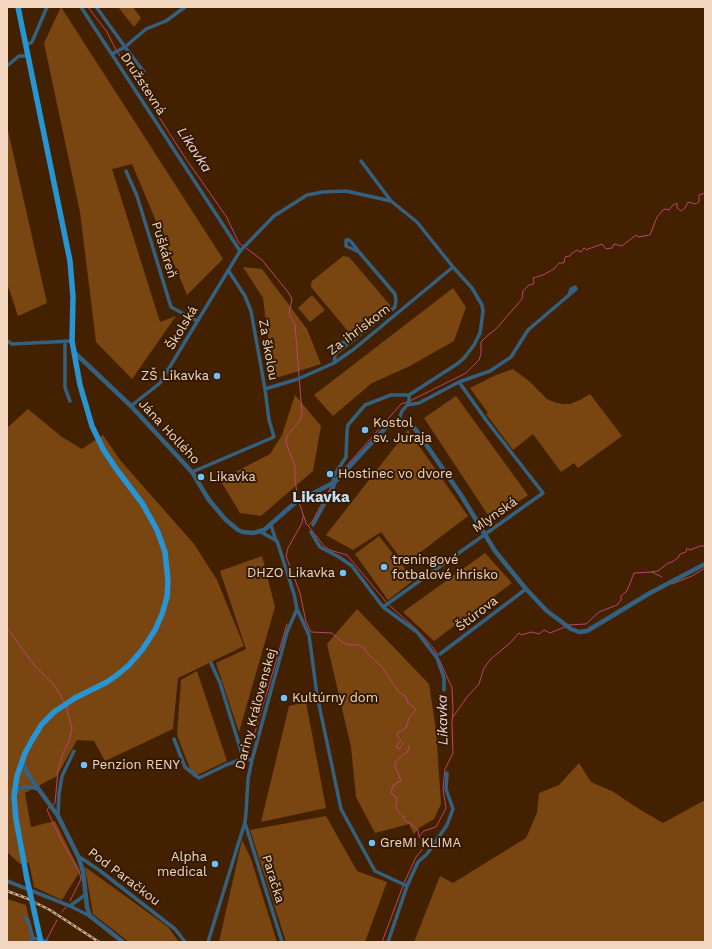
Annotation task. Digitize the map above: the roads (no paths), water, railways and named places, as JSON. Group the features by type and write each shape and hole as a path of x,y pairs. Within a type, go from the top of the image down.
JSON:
{"main road":[{"path":"18,7 71,266 74,297 72,341 80,386 92,426 107,456 142,503 155,525 165,552 168,581 166,601 160,619 151,638 142,650 118,675 61,707 42,724 22,760 17,776 14,796 16,819 41,942"}],"street":[{"path":"26,45 32,42 46,7"},
{"name":"Družstevná","path":"81,7 240,252"},
{"path":"112,54 125,47 146,29 166,21 185,7"},
{"path":"97,8 144,72"},
{"path":"7,66 19,56 28,56"},
{"path":"313,525 334,486 335,482 333,477 346,457 348,425 365,405 391,395 409,395 457,364 464,358 474,345 480,333 483,312 482,305 472,288 417,222 392,201 360,161"},
{"name":"Puškáreň","path":"126,171 137,196 171,307 197,321"},
{"name":"Školská","path":"131,406 160,384 240,252 274,216 307,195 323,192 346,191 392,201"},
{"path":"336,354 395,307 395,294 360,252"},
{"name":"Za ihriskom","path":"265,389 298,379 334,363 354,349 453,267"},
{"name":"Za školou","path":"192,472 274,437 269,420 251,311 248,302 228,270"},
{"path":"407,405 419,403 459,382 490,371 511,357 528,330 569,296"},
{"path":"7,341 12,344 72,341"},
{"path":"65,341 66,388 70,401"},
{"path":"334,363 337,342 351,342"},
{"name":"Jána Hollého","path":"74,352 131,406 192,472 209,500 230,524 243,532 261,532 276,541"},
{"name":"Mlynská","path":"386,605 543,493 486,420 459,382"},
{"path":"399,420 402,411 409,401 409,395"},
{"path":"261,532 296,502 335,482 390,423 399,420 406,421 416,430 461,496 495,551 526,589 560,622 571,629 579,632 587,631 650,593 705,564"},
{"path":"272,524 276,541 294,594 297,609 309,635 318,695 340,809 375,871 407,886"},
{"path":"311,532 320,547 352,566 386,605 417,632 437,658 444,678 444,690"},
{"name":"Štúrova","path":"440,654 526,589"},
{"name":"Dariny Kráľovenskej","path":"208,942 245,822 248,779 252,760 287,632 297,609"},
{"path":"292,620 302,620"},
{"path":"211,663 220,683 242,754 245,758"},
{"path":"174,739 185,767 199,778 245,758 252,760"},
{"path":"58,816 62,776 74,750"},
{"name":"Pod Paračkou","path":"22,760 27,773 58,816 78,856 99,870 175,928 185,942"},
{"path":"388,942 407,886 418,862 427,854 447,825 453,809 446,789 447,773"},
{"path":"14,796 18,790 23,787 38,789"},
{"name":"Paračka","path":"245,822 282,942"},
{"path":"78,856 83,871 85,895 90,916"},
{"path":"7,880 70,906 90,916 123,942"},
{"path":"70,906 85,895"},
{"path":"25,917 28,920 33,938"},
{"path":"28,942 33,938"},
{"path":"33,938 47,942"}],"waterway":[{"name":"Likavka","path":"88,7 107,32 116,50"},
{"name":"Likavka","path":"118,53 184,156 226,216 239,243 243,246"},
{"path":"410,401 466,373 479,360 481,354 481,342 496,329 522,299 523,291 529,285 533,284 533,278 554,269 559,263 564,263 565,257 570,256 577,250 581,252 584,248 587,250 602,244 606,249 612,248 614,244 622,246 636,235 638,237 650,235 657,217 664,209 669,210 677,203 677,208 681,211 685,208 688,202 696,204 699,202 699,195 705,193"},
{"name":"Likavka","path":"246,248 262,260 292,299 289,314 295,325 302,414 299,422 287,436 286,443 295,466 295,480 298,499"},
{"path":"336,478 401,404 407,402"},
{"path":"309,525 331,487"},
{"name":"Likavka","path":"299,502 306,523 324,546 330,550 347,555 387,603"},
{"path":"303,516 302,523 288,548 286,556 300,593 306,622 311,632 332,633 348,645 358,645 363,647 382,667 398,691 406,697 408,703 415,708 415,711 409,718 406,728 397,733 397,736 401,740 396,747 399,749 404,743"},
{"path":"568,625 586,624 599,612 617,605 621,600 621,596 627,591 634,573 658,571 668,563 678,558 680,554 686,552 687,548 690,550 700,546 705,546"},
{"path":"672,584 692,576 705,568"},
{"path":"652,572 662,577"},
{"name":"Likavka","path":"389,605 418,631"},
{"path":"248,756 287,624"},
{"path":"453,717 467,697 479,684 484,668 491,659 510,643 519,633 522,635 531,632 539,634 544,630 550,633 565,627"},
{"path":"7,628 34,665 55,686 64,702"},
{"name":"Likavka","path":"420,633 435,650 438,656"},
{"name":"Likavka","path":"404,883 416,857 426,845 419,836 424,831 436,827 446,808 443,789 445,769 453,753 453,709 452,688 439,659"},
{"path":"52,806 55,803 58,770 63,753 69,742 72,728 66,706"},
{"path":"409,746 408,751 395,762 395,766 401,781 396,783 396,785 393,785 391,793 397,798 396,807 398,811 403,816 405,821 418,830 419,836"},
{"path":"49,807 47,810 62,842 79,871 81,879 70,901"},
{"name":"Likavka","path":"382,942 403,886"},
{"path":"62,912 66,907"},
{"path":"46,941 57,920"}],"railway":[{"path":"7,891 26,898 50,910 99,942"}],"place":[{"name":"ZŠ Likavka","path":"217,376"},
{"name":"Kostol sv. Juraja","path":"365,430"},
{"name":"Hostinec vo dvore","path":"330,474"},
{"name":"Likavka","path":"201,477"},
{"name":"treningové fotbalové ihrisko","path":"384,567"},
{"name":"DHZO Likavka","path":"343,573"},
{"name":"Kultúrny dom","path":"284,698"},
{"name":"Penzion RENY","path":"84,765"},
{"name":"GreMI KLIMA","path":"372,843"},
{"name":"Alpha medical","path":"215,864"}],"district":[{"name":"Likavka","path":"321,498"}]}
